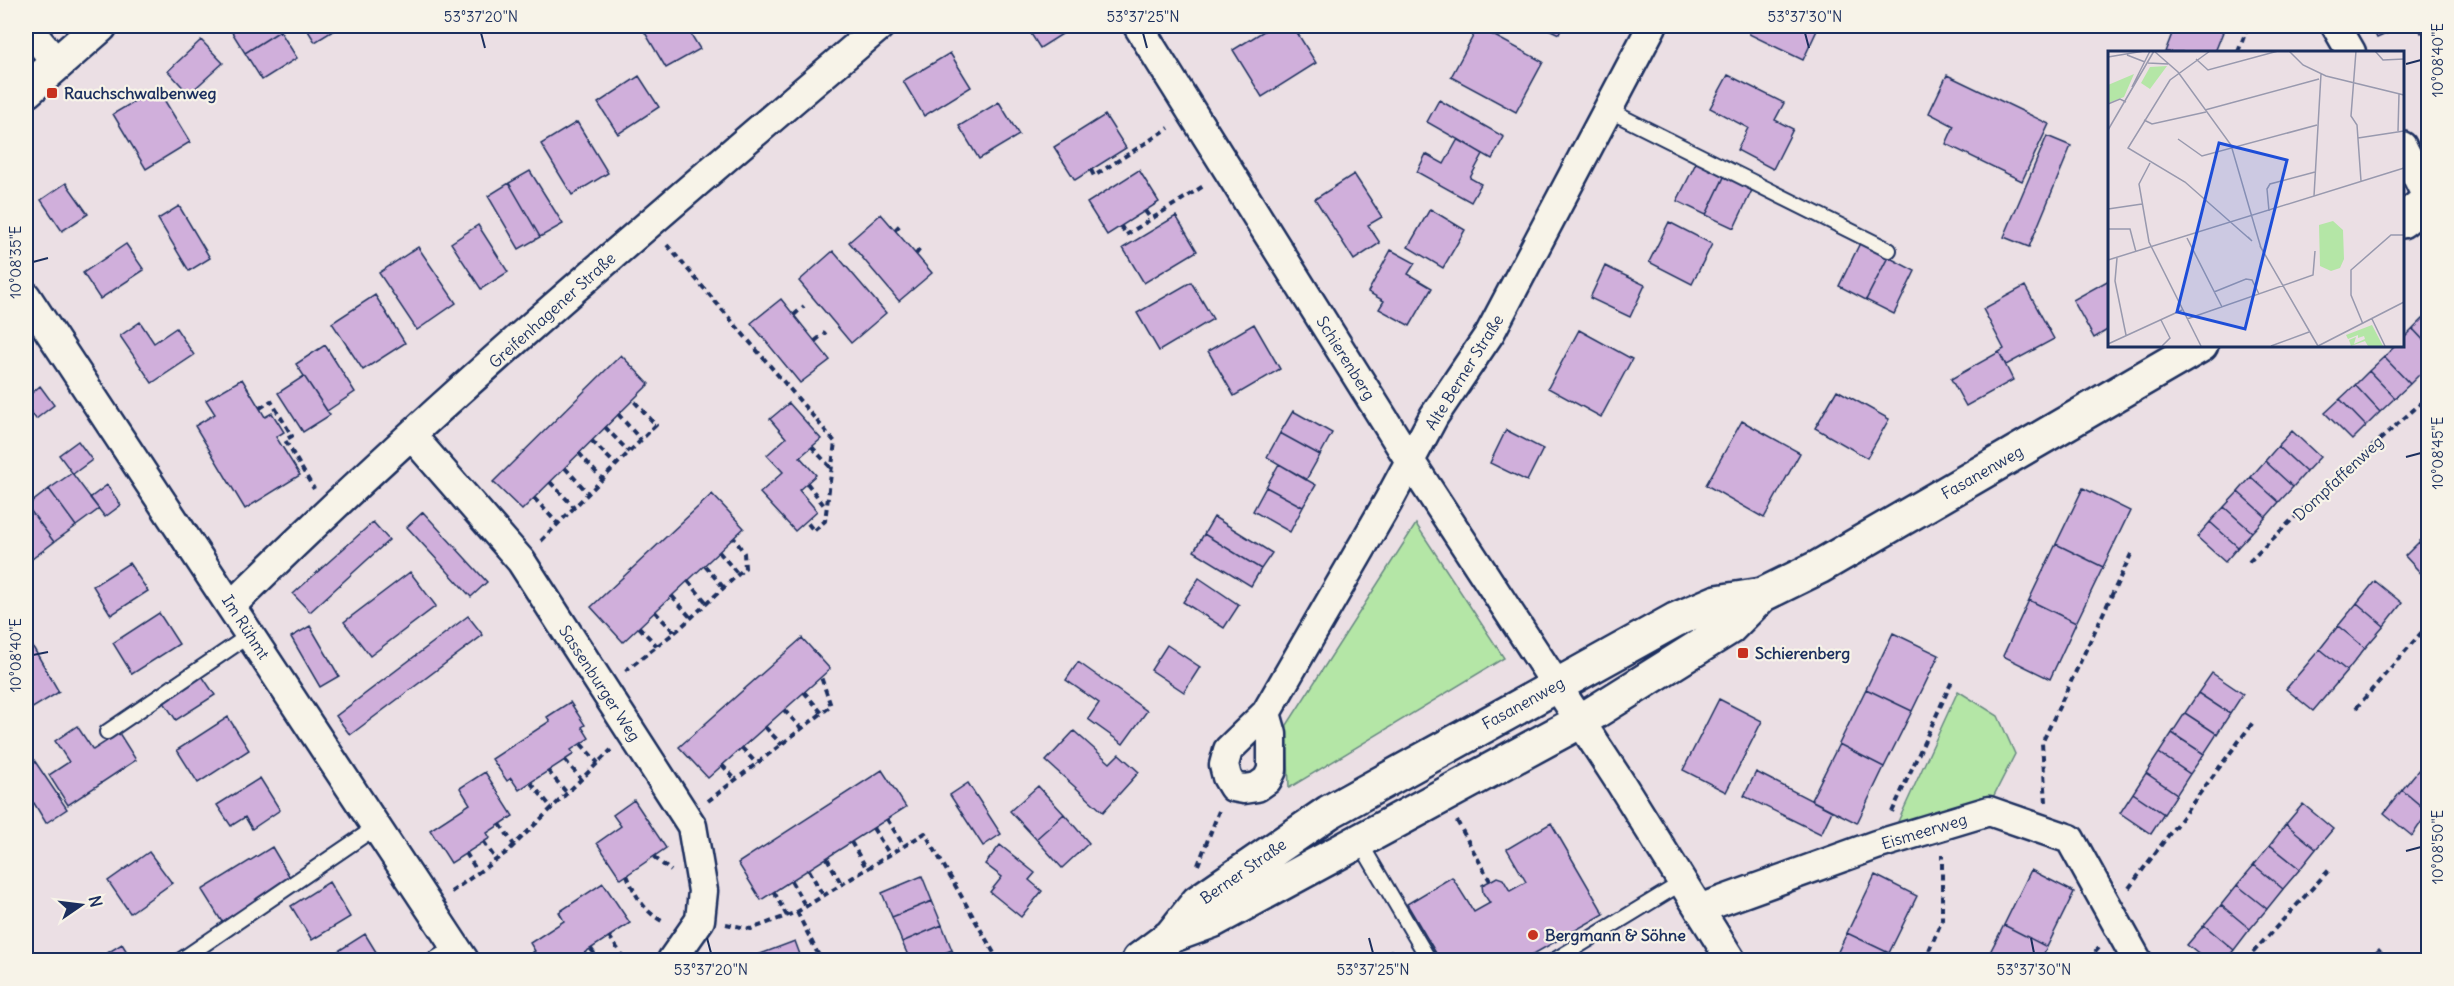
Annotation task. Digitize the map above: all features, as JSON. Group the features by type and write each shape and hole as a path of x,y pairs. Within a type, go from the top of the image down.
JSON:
{"main road":[{"path":"26,91 100,26"},
{"path":"2403,220 2428,199"},
{"name":"Fasanenweg","path":"1294,835 1329,812 1676,620 1717,602 1762,595 1819,567 2199,346"},
{"name":"Fasanenweg","path":"1312,867 1579,722 1729,628 1762,595"},
{"name":"Berner Straße","path":"1139,960 1171,936 1198,902 1294,835"},
{"name":"Berner Straße","path":"1171,936 1212,921 1312,867"}],"street":[{"path":"26,26 57,63"},
{"name":"Greifenhagener Straße","path":"232,605 328,510 411,435 649,224 880,26"},
{"name":"Schierenberg","path":"1138,26 1410,461 1683,882 1731,960"},
{"name":"Alte Berner Straße","path":"1230,782 1224,765 1228,750 1266,713 1434,416 1490,333 1652,26"},
{"path":"2336,26 2350,51"},
{"path":"2403,148 2428,199"},
{"name":"Im Rühmt","path":"26,296 429,906 451,956"},
{"name":"Sassenburger Weg","path":"411,435 521,561 692,826 703,891 696,925 672,960"},
{"path":"1230,782 1233,787 1244,789 1257,787 1268,780 1272,770 1273,752 1266,713"},
{"name":"Eismeerweg","path":"1699,909 1876,845 1989,811 2070,839 2137,960"}],"lane":[{"path":"1608,110 1889,250"},
{"path":"108,732 251,634"},
{"path":"181,960 376,827"},
{"path":"1359,842 1429,960"},
{"path":"1555,960 1683,882"}],"path":[{"path":"2238,51 2248,26"},
{"path":"1091,170 1094,176 1193,113"},
{"path":"1113,156 1117,162"},
{"path":"1121,226 1126,235 1229,171"},
{"path":"1145,211 1151,219"},
{"path":"649,224 834,442 825,521 814,531 806,521"},
{"path":"895,230 900,225"},
{"path":"916,254 920,249"},
{"path":"794,315 804,306"},
{"path":"814,341 826,332"},
{"name":"Dompfaffenweg","path":"2249,562 2337,477 2428,397"},
{"path":"521,561 656,424 633,400"},
{"path":"260,408 271,401 292,436 285,440 289,452 328,510"},
{"path":"618,414 641,440"},
{"path":"605,427 629,452"},
{"path":"592,441 616,465"},
{"path":"812,447 831,468"},
{"path":"579,453 602,479"},
{"path":"564,468 588,494"},
{"path":"550,482 574,507"},
{"path":"807,483 826,508"},
{"path":"534,498 558,524"},
{"path":"603,688 675,633 745,568 744,553 734,538"},
{"path":"2048,831 2042,743 2133,550"},
{"path":"719,552 738,575"},
{"path":"705,566 724,588"},
{"path":"688,581 707,603"},
{"path":"672,596 691,618"},
{"path":"655,612 675,633"},
{"path":"2356,708 2428,625"},
{"path":"639,627 657,646"},
{"path":"686,817 831,706 821,677"},
{"path":"1876,845 1953,679"},
{"path":"804,692 822,712"},
{"path":"784,710 802,729"},
{"path":"2111,913 2254,721"},
{"path":"765,727 782,744"},
{"path":"429,906 496,861 631,731"},
{"path":"581,744 598,763"},
{"path":"742,748 757,764"},
{"path":"564,760 582,780"},
{"path":"722,765 736,780"},
{"path":"548,771 567,793"},
{"path":"1196,870 1230,782"},
{"path":"531,783 552,808"},
{"path":"1443,796 1490,881"},
{"path":"887,819 904,846"},
{"path":"500,824 514,845"},
{"path":"1925,960 1942,920 1942,825"},
{"path":"873,828 890,855"},
{"path":"627,874 633,891 651,916 696,925 752,929 797,912 925,833 998,960"},
{"path":"484,842 496,861"},
{"path":"851,842 867,869"},
{"path":"466,854 479,874"},
{"path":"827,858 842,885"},
{"path":"2246,960 2330,869"},
{"path":"809,870 824,897"},
{"path":"791,881 806,907"},
{"path":"774,892 787,916"},
{"path":"797,912 821,960"},
{"path":"609,936 625,960"},
{"path":"591,949 598,960"}],"green space":[{"path":"1416,524 1504,658 1289,788 1287,725"},
{"path":"1958,691 1998,716 2015,754 1991,801 1896,826"}],"building":[{"path":"228,26 276,26 280,31 245,53"},
{"path":"305,26 341,26 315,42"},
{"path":"641,26 686,26 700,49 666,68"},
{"path":"750,26 768,26 755,33"},
{"path":"1026,26 1075,26 1040,48"},
{"path":"1272,26 1293,26 1316,63 1262,97 1233,50"},
{"path":"1542,26 1563,26 1559,34"},
{"path":"1753,26 1819,26 1803,60 1749,34"},
{"path":"2175,26 2206,26 2223,32 2215,51 2165,51"},
{"path":"2206,26 2226,26 2223,32"},
{"path":"2371,26 2404,26 2377,38"},
{"path":"2418,26 2428,26 2428,30 2421,33"},
{"path":"1478,27 1543,62 1516,112 1451,77"},
{"path":"280,31 297,58 262,80 245,53"},
{"path":"201,40 223,63 189,94 168,71"},
{"path":"950,53 971,87 924,116 903,81"},
{"path":"1728,75 1784,103 1775,120 1793,129 1773,169 1737,150 1748,128 1710,108"},
{"path":"1947,75 2049,124 2022,181 1946,144 1954,126 1929,113"},
{"path":"639,76 659,107 618,134 598,103"},
{"path":"157,88 190,142 146,169 113,114"},
{"path":"1439,100 1504,137 1492,159 1427,122"},
{"path":"999,102 1019,135 979,159 959,126"},
{"path":"1105,115 1126,148 1075,180 1054,147"},
{"path":"577,122 608,173 572,195 541,144"},
{"path":"2047,136 2071,146 2029,247 2004,237"},
{"path":"1458,139 1483,154 1470,178 1481,184 1471,202 1417,172 1426,154 1444,164"},
{"path":"1697,161 1725,175 1706,215 1677,201"},
{"path":"1139,170 1159,202 1107,235 1087,203"},
{"path":"530,171 563,224 540,237 509,183"},
{"path":"1354,174 1382,217 1368,225 1380,243 1354,260 1315,199"},
{"path":"1725,175 1753,188 1734,228 1706,215"},
{"path":"66,183 88,214 62,231 41,200"},
{"path":"509,183 540,237 519,249 488,196"},
{"path":"179,206 210,258 189,271 158,219"},
{"path":"1430,209 1465,230 1443,268 1408,247"},
{"path":"881,214 932,273 899,301 849,242"},
{"path":"1176,216 1197,251 1144,283 1123,248"},
{"path":"1669,222 1712,244 1692,284 1649,262"},
{"path":"478,225 508,272 481,289 451,243"},
{"path":"1860,243 1888,257 1866,300 1839,286"},
{"path":"126,244 144,270 100,299 83,273"},
{"path":"418,247 456,303 417,330 379,273"},
{"path":"1391,250 1415,263 1408,274 1432,288 1410,326 1379,309 1384,301 1368,292"},
{"path":"833,251 886,313 851,343 799,281"},
{"path":"1888,257 1915,271 1894,314 1866,300"},
{"path":"1605,266 1645,285 1630,317 1590,298"},
{"path":"2108,281 2108,330 2094,338 2073,300"},
{"path":"1191,282 1213,319 1159,351 1137,313"},
{"path":"2025,286 2054,339 2006,365 1999,352 2004,349 1983,309"},
{"path":"375,295 405,343 363,370 332,323"},
{"path":"781,299 830,360 800,383 751,323"},
{"path":"2428,316 2428,345 2413,329"},
{"path":"140,322 154,343 176,328 194,355 152,383 120,336"},
{"path":"1254,324 1280,369 1234,396 1208,351"},
{"path":"2413,329 2428,345 2428,366 2410,384 2384,357 2395,346 2403,346 2403,339"},
{"path":"1579,330 1632,359 1601,417 1548,388"},
{"path":"325,345 355,392 327,411 296,364"},
{"path":"1999,352 2013,380 1966,406 1951,379"},
{"path":"621,355 649,384 522,510 493,482"},
{"path":"2384,357 2410,384 2395,398 2369,371"},
{"path":"2369,371 2395,398 2380,412 2355,385"},
{"path":"304,376 330,415 303,432 278,393"},
{"path":"242,379 265,417 272,413 284,432 276,437 300,475 245,509 195,426 215,414 206,400"},
{"path":"2355,385 2380,412 2366,426 2340,399"},
{"path":"40,386 54,405 36,419 26,405 26,398"},
{"path":"1837,390 1889,419 1867,458 1815,428"},
{"path":"2340,399 2366,426 2352,440 2325,413"},
{"path":"789,403 821,439 800,457 816,475 799,490 817,511 795,531 760,493 783,472 767,455 786,438 770,419"},
{"path":"26,405 33,415 26,421"},
{"path":"1293,411 1332,433 1320,455 1280,433"},
{"path":"1742,421 1800,453 1764,518 1706,485"},
{"path":"1506,430 1543,449 1527,481 1490,463"},
{"path":"2292,431 2320,457 2306,472 2278,446"},
{"path":"1280,433 1320,455 1306,480 1267,457"},
{"path":"78,441 92,460 73,474 59,455"},
{"path":"2278,446 2306,472 2293,487 2265,461"},
{"path":"2265,461 2293,487 2279,502 2251,477"},
{"path":"1279,464 1316,485 1303,507 1266,487"},
{"path":"72,473 99,509 76,526 49,489"},
{"path":"2251,477 2279,502 2266,517 2238,492"},
{"path":"107,485 121,505 105,517 90,498"},
{"path":"1266,487 1303,507 1290,532 1253,511"},
{"path":"2083,488 2130,511 2103,567 2056,544"},
{"path":"49,489 76,526 54,542 27,506"},
{"path":"2238,492 2266,517 2252,532 2224,507"},
{"path":"712,494 744,528 623,642 591,607"},
{"path":"27,506 54,542 32,559 26,551"},
{"path":"2224,507 2252,532 2238,547 2210,522"},
{"path":"423,512 487,582 471,597 407,527"},
{"path":"1214,517 1272,553 1261,569 1204,534"},
{"path":"373,522 389,540 310,612 293,594"},
{"path":"2210,522 2238,547 2225,562 2197,537"},
{"path":"2428,533 2428,551 2419,542"},
{"path":"1204,534 1261,569 1251,586 1194,551"},
{"path":"2419,542 2428,551 2428,581 2405,556"},
{"path":"2056,544 2103,567 2076,623 2029,600"},
{"path":"129,563 148,591 111,615 93,586"},
{"path":"410,572 436,606 370,656 344,622"},
{"path":"1199,578 1239,605 1224,628 1183,602"},
{"path":"2375,581 2402,603 2384,626 2357,603"},
{"path":"2029,600 2076,623 2050,679 2003,656"},
{"path":"2357,603 2384,626 2365,648 2338,626"},
{"path":"159,613 179,644 132,674 113,643"},
{"path":"468,616 483,635 350,735 336,716"},
{"path":"310,626 339,676 320,687 291,637"},
{"path":"2338,626 2365,648 2347,671 2320,649"},
{"path":"1893,633 1939,655 1912,711 1866,689"},
{"path":"26,635 59,692 26,712"},
{"path":"802,638 830,669 708,778 679,747"},
{"path":"1167,645 1200,667 1184,692 1151,670"},
{"path":"2320,649 2347,671 2313,711 2286,689"},
{"path":"1078,662 1147,711 1123,744 1088,719 1099,703 1066,680"},
{"path":"200,673 215,695 176,720 161,698"},
{"path":"2212,673 2243,694 2230,714 2198,693"},
{"path":"1866,689 1912,711 1884,767 1839,744"},
{"path":"2198,693 2230,714 2217,734 2185,713"},
{"path":"1719,699 1762,721 1726,792 1683,770"},
{"path":"570,702 585,725 582,727 589,738 571,750 574,754 519,790 511,778 507,781 492,759 550,721 547,717"},
{"path":"2185,713 2217,734 2204,754 2172,733"},
{"path":"228,717 249,750 198,783 177,750"},
{"path":"77,726 93,750 119,733 136,760 68,805 49,775 69,762 55,741"},
{"path":"1074,731 1110,763 1119,754 1139,772 1103,812 1046,761"},
{"path":"2172,733 2204,754 2190,774 2159,753"},
{"path":"1839,744 1884,767 1857,823 1811,800"},
{"path":"2159,753 2190,774 2177,794 2146,773"},
{"path":"32,757 67,809 46,823 34,803 26,808 26,761"},
{"path":"2428,758 2428,775 2420,768"},
{"path":"2420,768 2428,775 2428,812 2402,790"},
{"path":"882,770 906,807 761,900 738,863"},
{"path":"485,772 513,816 487,833 490,838 451,863 430,830 470,804 460,788"},
{"path":"1756,772 1832,811 1821,834 1744,796"},
{"path":"2146,773 2177,794 2164,814 2133,793"},
{"path":"260,778 280,810 252,829 245,817 231,826 217,805"},
{"path":"968,783 1001,834 983,846 950,795"},
{"path":"1038,786 1064,814 1036,839 1010,811"},
{"path":"2402,790 2428,812 2412,836 2384,813"},
{"path":"2133,793 2164,814 2151,834 2120,813"},
{"path":"634,800 666,848 621,879 597,843 621,826 613,815"},
{"path":"2303,804 2333,829 2316,849 2286,824"},
{"path":"1064,814 1089,843 1062,868 1036,839"},
{"path":"1551,823 1604,914 1523,960 1440,960 1407,904 1452,877 1474,912 1490,903 1483,893 1482,885 1497,877 1503,879 1510,891 1526,882 1507,849"},
{"path":"2286,824 2316,849 2300,869 2270,845"},
{"path":"1000,845 1035,873 1029,880 1042,891 1021,917 990,892 1002,877 985,864"},
{"path":"2270,845 2300,869 2283,889 2254,865"},
{"path":"272,847 291,879 222,922 202,890"},
{"path":"149,852 172,883 130,913 108,881"},
{"path":"2254,865 2283,889 2267,909 2237,885"},
{"path":"2031,870 2074,892 2047,947 2004,925"},
{"path":"1875,875 1917,896 1889,953 1847,933"},
{"path":"922,876 932,901 892,917 882,893"},
{"path":"329,882 350,917 312,940 291,906"},
{"path":"603,883 630,923 584,953 587,958 583,960 520,960 535,951 530,943 564,921 559,912"},
{"path":"2237,885 2267,909 2250,929 2221,905"},
{"path":"932,901 942,925 902,942 892,917"},
{"path":"2221,905 2250,929 2234,950 2204,925"},
{"path":"942,925 952,950 926,960 910,960 902,942"},
{"path":"2004,925 2047,947 2040,960 1986,960"},
{"path":"2204,925 2234,950 2225,960 2206,960 2187,945"},
{"path":"1847,933 1889,953 1885,960 1834,960"},
{"path":"365,934 381,960 324,960"},
{"path":"795,941 802,960 757,960 755,956"},
{"path":"122,944 132,960 96,960"},
{"path":"2379,949 2389,960 2367,960"},
{"path":"952,950 957,960 926,960"},
{"path":"1391,950 1396,960 1372,960"}],"place":[{"name":"Rauchschwalbenweg","path":"52,93"},
{"name":"Schierenberg","path":"1743,653"},
{"name":"Bergmann & Söhne","path":"1533,935"}]}
